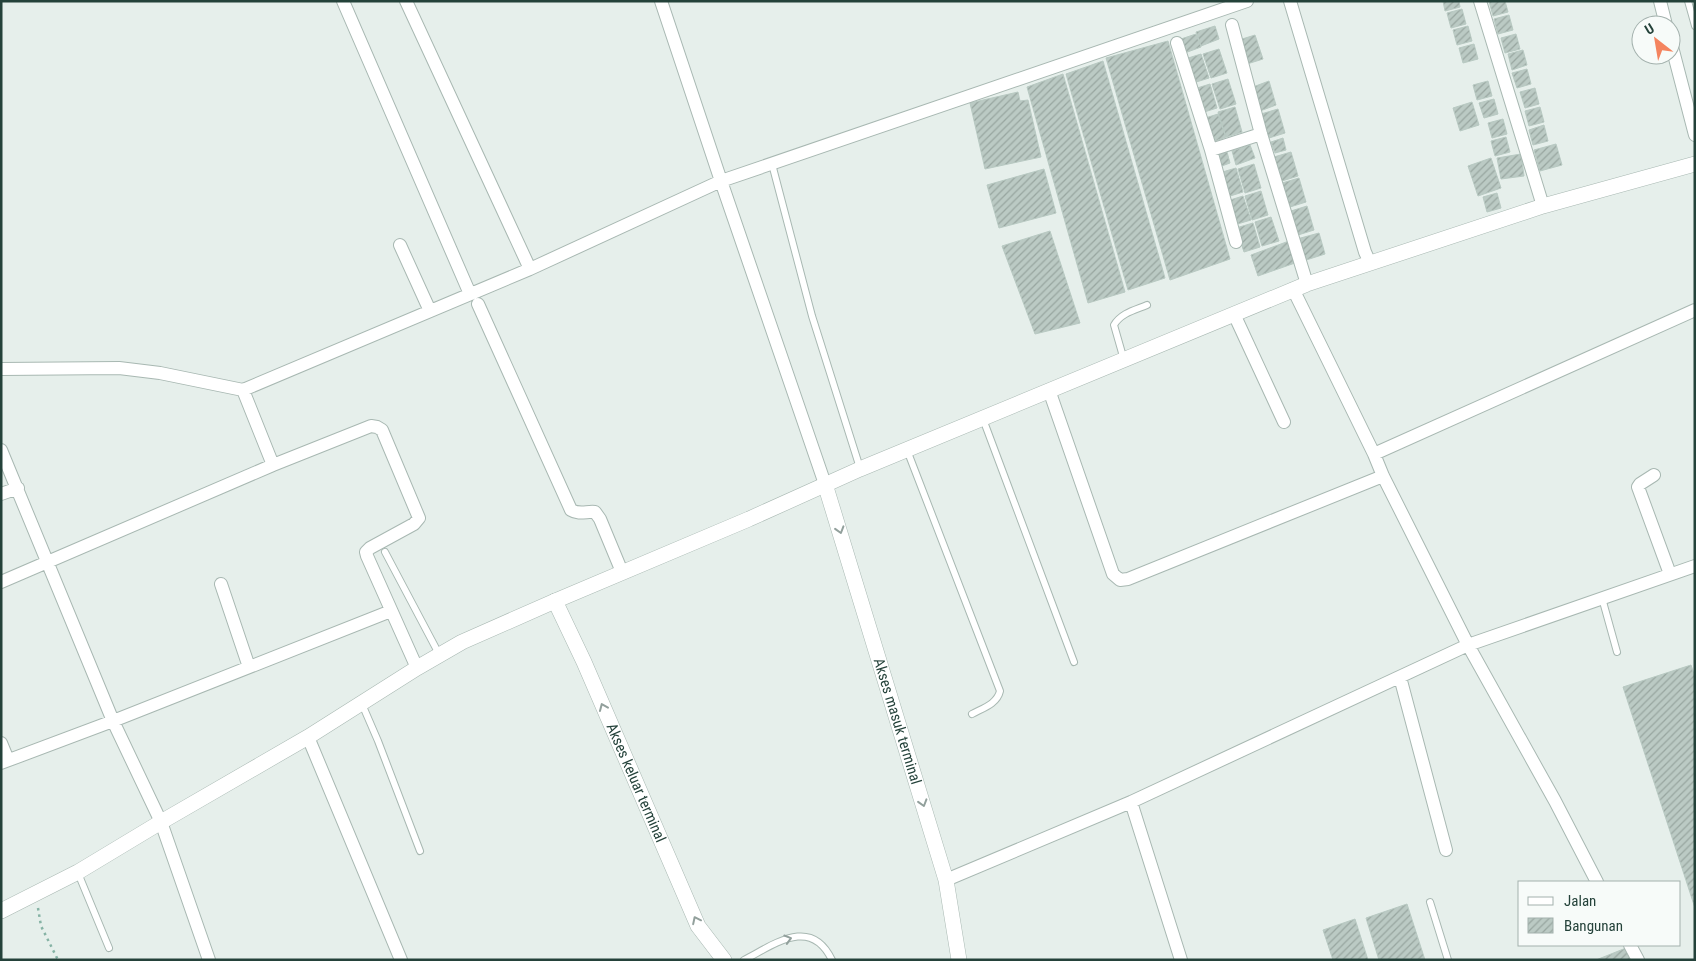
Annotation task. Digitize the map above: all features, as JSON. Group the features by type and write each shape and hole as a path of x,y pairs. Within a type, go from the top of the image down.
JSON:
{"street":[{"path":"343,1 474,299 571,510 579,513 595,512 600,519 622,572"},
{"path":"406,1 530,269"},
{"path":"661,1 825,484"},
{"path":"1,369 119,368 160,372 243,390 430,312 474,299 530,269 721,181 1247,1"},
{"path":"1290,1 1365,252 1370,263"},
{"path":"1480,1 1543,206"},
{"path":"1660,1 1664,15"},
{"path":"1232,25 1300,286 1383,476 1468,646 1596,881"},
{"path":"1177,43 1211,150 1236,242"},
{"path":"1677,65 1695,135"},
{"path":"1211,150 1261,134"},
{"path":"1,912 78,872 308,737 462,642 749,519 860,469 1300,286 1543,206 1695,164"},
{"path":"400,245 430,312"},
{"path":"1374,454 1695,310"},
{"path":"1234,314 1284,422"},
{"path":"243,390 273,465"},
{"path":"1049,390 1112,574 1120,580 1128,579 1383,476"},
{"path":"1,582 273,465 371,426 377,427 382,430 419,518 414,524 370,548 366,552 366,556 417,668"},
{"path":"1,450 113,720 161,822 209,960"},
{"path":"1654,475 1640,484 1638,488 1670,574"},
{"name":"Akses masuk terminal","path":"825,484 946,880 959,960"},
{"path":"1,494 18,488"},
{"path":"946,880 1131,802 1468,646 1695,566"},
{"path":"221,584 249,667"},
{"name":"Akses keluar terminal","path":"555,601 584,662 698,926 724,960"},
{"path":"1,743 5,762 391,611"},
{"path":"1400,677 1446,850"},
{"path":"308,737 401,960"},
{"path":"1131,802 1181,960"},
{"path":"1631,946 1638,960"}],"lane":[{"path":"1688,1 1695,26"},
{"path":"772,164 812,316 860,469"},
{"path":"1124,360 1114,325 1124,315 1148,305"},
{"path":"982,418 1074,662"},
{"path":"906,450 1000,691 994,702 972,714"},
{"path":"385,552 439,655"},
{"path":"1602,598 1617,652"},
{"path":"361,703 378,741 420,851"},
{"path":"78,872 109,948"},
{"path":"1430,902 1448,960"},
{"path":"744,960 787,938 802,936 814,938 826,948 832,960"}],"path":[{"path":"33,896 38,905 41,926 58,960"}],"building":[{"path":"1443,1 1459,1 1460,7 1445,11"},
{"path":"1489,1 1505,1 1508,12 1493,16"},
{"path":"1462,9 1466,24 1451,28 1447,13"},
{"path":"1509,15 1513,30 1498,34 1494,19"},
{"path":"1215,26 1219,39 1201,46 1196,32"},
{"path":"1468,26 1472,41 1457,45 1453,30"},
{"path":"1196,34 1201,47 1182,54 1178,40"},
{"path":"1516,34 1520,49 1505,53 1501,38"},
{"path":"1255,35 1263,59 1247,64 1239,40"},
{"path":"1168,41 1230,259 1170,280 1106,58"},
{"path":"1474,44 1478,59 1463,63 1459,48"},
{"path":"1219,49 1227,73 1211,78 1203,54"},
{"path":"1523,50 1527,65 1512,70 1508,54"},
{"path":"1201,54 1209,78 1193,83 1185,59"},
{"path":"1103,61 1165,278 1128,290 1066,74"},
{"path":"1527,69 1531,84 1517,88 1512,73"},
{"path":"1063,74 1125,292 1088,303 1027,87"},
{"path":"1228,79 1236,104 1220,109 1212,84"},
{"path":"1269,81 1276,105 1260,111 1253,87"},
{"path":"1488,81 1492,96 1477,100 1473,85"},
{"path":"1210,84 1217,108 1201,113 1194,89"},
{"path":"1535,88 1539,104 1525,108 1520,92"},
{"path":"1018,92 1020,101 1028,100 1041,157 985,169 970,103"},
{"path":"1494,99 1498,114 1484,118 1479,103"},
{"path":"1472,102 1479,125 1460,131 1453,108"},
{"path":"1235,107 1242,132 1226,137 1218,112"},
{"path":"1540,107 1544,122 1529,126 1525,111"},
{"path":"1278,109 1285,133 1269,138 1261,114"},
{"path":"1218,114 1226,137 1210,143 1202,119"},
{"path":"1503,119 1507,134 1492,138 1488,123"},
{"path":"1544,125 1548,141 1533,145 1529,130"},
{"path":"1506,137 1510,152 1495,156 1491,141"},
{"path":"1283,138 1286,150 1275,153 1271,142"},
{"path":"1556,144 1562,165 1540,171 1534,150"},
{"path":"1250,145 1255,158 1236,165 1232,151"},
{"path":"1227,152 1230,163 1219,167 1215,155"},
{"path":"1291,152 1298,176 1282,181 1274,157"},
{"path":"1521,154 1524,176 1501,179 1497,158"},
{"path":"1491,158 1501,188 1478,196 1468,166"},
{"path":"1254,164 1261,188 1245,193 1238,169"},
{"path":"1236,168 1243,192 1227,197 1219,173"},
{"path":"1044,169 1056,213 999,228 987,185"},
{"path":"1299,178 1306,202 1290,207 1282,183"},
{"path":"1261,191 1268,215 1252,220 1245,196"},
{"path":"1497,193 1501,208 1487,212 1483,197"},
{"path":"1243,196 1251,220 1234,225 1227,201"},
{"path":"1307,206 1314,230 1298,235 1291,211"},
{"path":"1271,217 1279,241 1262,246 1255,222"},
{"path":"1253,223 1260,247 1244,252 1236,228"},
{"path":"1050,231 1080,323 1035,334 1002,246"},
{"path":"1319,233 1325,254 1303,261 1297,239"},
{"path":"1289,241 1295,263 1258,276 1251,255"},
{"path":"1691,665 1695,677 1695,908 1623,687"},
{"path":"1407,904 1425,960 1379,960 1366,918"},
{"path":"1355,919 1368,960 1333,960 1323,930"},
{"path":"1626,948 1631,960 1596,960"}]}
